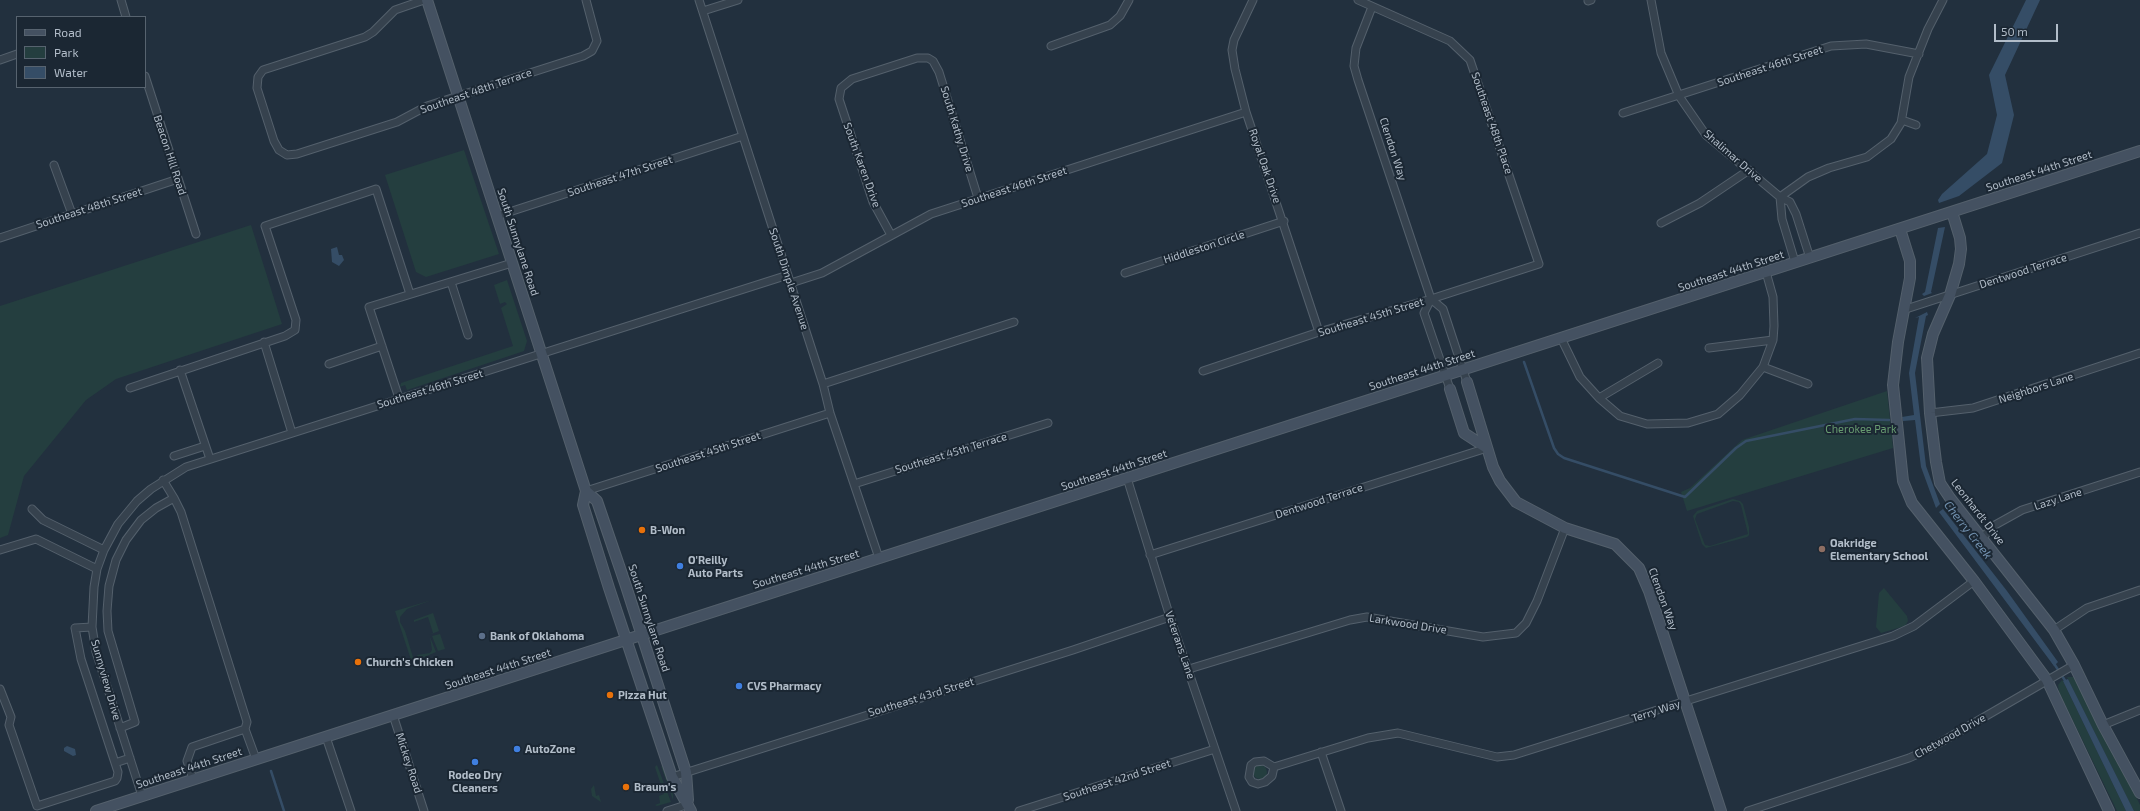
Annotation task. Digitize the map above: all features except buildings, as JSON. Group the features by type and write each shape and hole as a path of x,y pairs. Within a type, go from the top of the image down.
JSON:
{"main road":[{"name":"South Sunnylane Road","path":"426,0 586,491 597,502 642,634 686,772 690,808"},
{"name":"Southeast 44th Street","path":"96,811 2140,151"},
{"name":"Leonhardt Drive","path":"1952,212 1961,249 1950,295 1933,334 1927,358 1930,413 1940,483 1950,498 2054,630 2070,667 2140,793"},
{"path":"1900,229 1910,261 1910,278 1906,309 1898,342 1893,385 1895,419 1903,481 1912,502 2051,677 2108,810"},
{"name":"Clendon Way","path":"1467,382 1492,467 1500,481 1516,502 1565,528 1615,544 1639,568 1649,591 1721,811"},
{"path":"1450,388 1464,434 1487,448"},
{"path":"1458,415 1476,409"},
{"name":"South Sunnylane Road","path":"586,491 583,506 625,639 672,777 690,808"}],"street":[{"path":"121,0 126,16"},
{"name":"Southeast 48th Terrace","path":"426,0 395,10 373,32 365,37 264,70 258,77 257,88 279,150 287,155 297,154 398,122 427,106 583,56 592,51 597,41 586,0"},
{"name":"South Dimple Avenue","path":"699,0 791,284 830,413 879,558"},
{"path":"703,11 738,0"},
{"path":"1051,46 1110,25 1120,16 1129,0"},
{"name":"Royal Oak Drive","path":"1253,0 1234,40 1232,50 1246,112 1284,221 1319,332"},
{"name":"Southeast 48th Place","path":"1358,0 1450,41 1470,60 1539,264"},
{"name":"Shalimar Drive","path":"1651,0 1661,53 1679,96 1706,135 1780,197 1790,202 1796,214 1810,258"},
{"path":"1795,262 1782,219 1780,197 1808,177 1829,168 1867,157 1891,139 1902,120 1909,77 1928,29 1943,0"},
{"name":"Clendon Way","path":"1372,7 1356,48 1354,66 1431,299 1443,310 1467,382"},
{"name":"Southeast 46th Street","path":"1624,113 1831,46 1866,44 1919,54"},
{"path":"0,60 16,54"},
{"name":"South Kathy Drive","path":"839,93 845,83 852,79 917,58 928,58 933,61 939,72 978,198"},
{"name":"Beacon Hill Road","path":"146,79 196,234"},
{"name":"South Karen Drive","path":"839,93 838,99 873,202 891,235"},
{"name":"Southeast 46th Street","path":"791,284 822,273 931,214 1246,112"},
{"path":"1902,120 1916,125"},
{"name":"Southeast 47th Street","path":"497,216 743,136"},
{"path":"54,165 72,214"},
{"path":"1661,223 1700,203 1749,170"},
{"name":"Southeast 48th Street","path":"0,238 178,179"},
{"path":"130,388 291,333 297,326 265,226 376,189 410,294"},
{"name":"Hiddleston Circle","path":"1125,273 1284,221"},
{"name":"Dentwood Terrace","path":"1906,309 2140,233"},
{"path":"399,398 369,307 512,263"},
{"name":"Southeast 45th Street","path":"1203,371 1319,332 1431,299 1539,264"},
{"path":"1561,338 1580,377 1599,398 1620,416 1647,424 1688,424 1718,414 1740,395 1763,367 1773,340 1773,297 1766,272"},
{"name":"Southeast 46th Street","path":"104,550 118,524 137,501 163,480 186,467 788,275"},
{"path":"451,282 468,336"},
{"path":"1431,299 1424,313 1450,388"},
{"path":"822,384 1014,322"},
{"path":"1709,348 1773,340"},
{"path":"264,342 292,433"},
{"path":"329,364 382,346"},
{"name":"Neighbors Lane","path":"1930,413 1973,408 2140,353"},
{"path":"1599,398 1658,363"},
{"path":"1763,367 1808,384"},
{"path":"180,370 210,460"},
{"name":"Southeast 45th Street","path":"586,491 830,413"},
{"name":"Southeast 45th Terrace","path":"854,484 1048,423"},
{"path":"174,456 205,446"},
{"name":"Dentwood Terrace","path":"1150,555 1487,448"},
{"name":"Lazy Lane","path":"1982,538 1995,525 2022,510 2140,472"},
{"name":"Veterans Lane","path":"1127,478 1170,617 1189,669 1236,811"},
{"path":"163,480 181,512 247,722 245,729 256,759"},
{"path":"120,728 136,722 108,630 107,611 110,586 116,560 126,540 141,520 156,508 174,498"},
{"path":"32,509 43,520 104,550"},
{"name":"Larkwood Drive","path":"1189,669 1367,617 1483,637 1516,633 1526,623 1538,601 1565,528"},
{"path":"0,550 36,539 97,569"},
{"name":"Sunnyview Drive","path":"104,550 97,569 91,605 92,627 96,652 142,796"},
{"name":"Terry Way","path":"1274,767 1368,738 1398,733 1496,757 1514,755 1893,636 1914,626 1974,581"},
{"path":"2054,630 2087,608 2140,590"},
{"name":"Southeast 43rd Street","path":"672,777 860,716 1073,650 1170,617"},
{"path":"0,689 11,717 9,725 36,809 115,781 118,776 115,763 81,659 75,628 92,627"},
{"name":"Chetwood Drive","path":"1748,811 1929,750 2070,667"},
{"path":"2103,725 2140,710"},
{"name":"Mickey Road","path":"393,715 424,811"},
{"path":"194,779 187,761 192,747 245,729"},
{"path":"326,736 350,811"},
{"name":"Southeast 42nd Street","path":"1019,811 1215,749"},
{"path":"1321,752 1341,811"},
{"path":"115,763 130,758"},
{"path":"667,811 690,808"}],"green space":[{"path":"464,150 499,254 426,277 416,272 385,175"},
{"path":"251,225 282,324 116,379 86,400 24,476 8,535 0,538 0,306"},
{"path":"507,280 527,341 524,351 407,390 405,385 400,387 401,383 513,346 501,308 507,304 505,302 500,304 494,285"},
{"name":"Cherokee Park","path":"1887,391 1893,448 1687,511 1681,492 1690,488 1742,440"},
{"path":"1733,499 1740,501 1743,504 1749,527 1749,535 1747,537 1706,548 1702,544 1693,516 1697,511","holes":["1733,501 1739,502 1748,534 1710,546 1705,545 1695,519 1697,514"]},
{"path":"1884,588 1907,616 1908,621 1905,626 1881,633 1876,627 1879,593"},
{"path":"432,600 407,609 400,617 400,622 405,631 416,667 414,669 395,611"},
{"path":"433,613 439,631 429,635 433,633 428,617 414,622 414,620"},
{"path":"440,634 445,649 438,651 432,636"},
{"path":"430,637 436,652 422,658 421,666 417,655 430,653 432,650"},
{"path":"2067,677 2074,677 2080,682 2140,805 2140,811 2134,811"},
{"path":"2062,680 2126,811 2117,811 2059,692 2058,685"},
{"path":"657,765 671,802 657,806 655,805 660,803 659,796 664,794 655,767"},
{"path":"1260,765 1265,767 1267,772 1265,777 1260,779 1255,777 1253,772 1255,767"},
{"path":"661,766 664,768 673,795 673,800"},
{"path":"594,785 596,796 599,795 601,802 592,796 591,789"}],"water":[{"path":"2026,0 2040,0 2005,75 2014,115 2002,163 1959,196 1939,203 1938,200 1942,194 1987,154 1997,115 1989,75"},
{"path":"1945,227 1932,293 1924,296 1922,294 1925,292 1938,228"},
{"path":"337,247 339,255 342,255 344,260 339,266 332,262 331,249"},
{"path":"1927,312 1928,315 1926,316 1915,373 1926,466 1940,504 1936,508 1921,467 1915,420 1903,421 1902,417 1914,415 1909,373 1919,317 1915,318"},
{"path":"1943,509 2007,591 2058,662 2054,666 1939,512"},
{"path":"2068,679 2134,811 2126,811 2063,681"},
{"path":"67,746 75,749 76,755 73,756 64,751 64,748"}],"waterway":[{"path":"1524,362 1554,448 1558,454 1564,458 1685,497 1736,448 1746,441 1855,419 1889,420"},
{"name":"Cherry Creek","path":"2053,662 2066,682"},
{"path":"271,771 284,811"}],"place":[{"name":"B-Won","path":"642,530"},
{"name":"Oakridge Elementary School","path":"1822,549"},
{"name":"O'Reilly Auto Parts","path":"680,566"},
{"name":"Bank of Oklahoma","path":"482,636"},
{"name":"Church's Chicken","path":"358,662"},
{"name":"CVS Pharmacy","path":"739,686"},
{"name":"Pizza Hut","path":"610,695"},
{"name":"AutoZone","path":"517,749"},
{"name":"Rodeo Dry Cleaners","path":"475,762"},
{"name":"Braum's","path":"626,787"}]}
